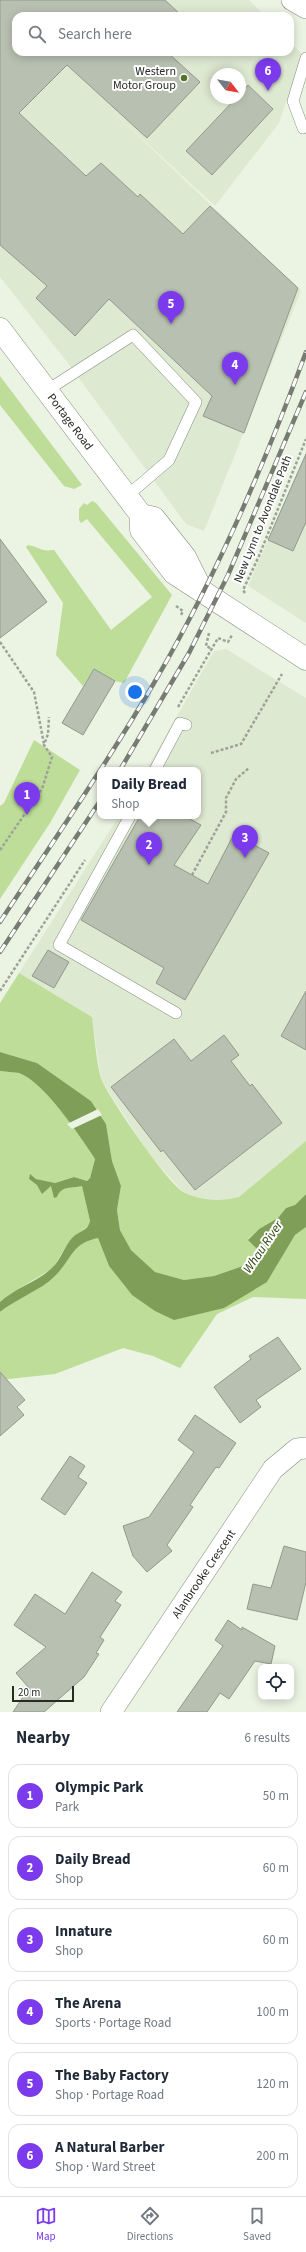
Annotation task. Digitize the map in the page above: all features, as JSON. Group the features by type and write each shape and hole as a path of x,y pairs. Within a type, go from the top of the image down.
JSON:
{"main road":[{"name":"Portage Road","path":"0,329 141,515 154,518 185,557 203,592 306,659"}],"street":[{"path":"292,0 306,8"},
{"name":"Alanbrooke Crescent","path":"111,1712 273,1470 296,1449 306,1448"}],"lane":[{"path":"303,128 293,101 306,58"},
{"path":"46,391 133,335 196,402 169,460 127,496"},
{"path":"157,767 180,722 186,725"},
{"path":"128,819 59,945 176,1013"}],"path":[{"name":"New Lynn to Avondale Path","path":"247,595 243,590 259,556 306,439"},
{"path":"176,606 183,611 180,615"},
{"path":"209,633 206,646 212,649"},
{"path":"176,711 218,638 228,642 232,635"},
{"path":"0,642 34,692 44,745 52,757 42,789 0,850"},
{"path":"211,753 241,744 282,674"},
{"path":"44,745 48,734 49,717"},
{"path":"192,875 226,812 226,798 236,779 248,768"},
{"path":"0,990 88,856"}],"shaded area":[{"path":"0,0 249,0 261,12 12,12 12,56 294,56 294,46 302,54 279,123 215,206 108,107 301,291 204,531 186,524 67,362 0,277"},
{"path":"0,376 82,485 74,489 64,486 0,405"},
{"path":"306,452 306,623 248,586"},
{"path":"92,501 96,503 172,595 124,683 115,681 94,669 83,686 56,655 63,603 26,547 28,545 43,550 54,550 111,630 152,597 87,519 81,523 79,520 79,509 84,503 87,505"},
{"path":"226,649 306,698 306,1141 239,1197 226,1201 204,1200 183,1192 149,1154 101,1080 92,1017 19,973 117,819 201,819 201,767 148,767 214,651"},
{"path":"34,740 80,770 50,823 0,899 0,806 4,803"},
{"path":"19,973 92,1017 100,1075 107,1091 140,1141 166,1175 185,1193 198,1198 212,1200 225,1200 239,1197 306,1141 306,1194 295,1205 286,1208 278,1218 259,1229 248,1239 258,1250 256,1257 240,1267 214,1276 184,1280 155,1272 131,1250 120,1230 117,1210 121,1186 112,1161 106,1124 91,1101 37,1063 0,1052 0,1003"},
{"path":"0,1071 19,1073 29,1078 39,1087 61,1111 95,1159 90,1178 87,1181 74,1177 54,1183 36,1179 31,1175 29,1179 46,1190 51,1186 57,1197 64,1189 82,1186 90,1221 89,1225 68,1243 53,1268 7,1296 0,1302"},
{"path":"306,1227 306,1299 253,1297 217,1314 180,1368 153,1356 123,1348 55,1374 0,1380 0,1312 49,1282 82,1244 98,1238 109,1266 132,1295 267,1282 295,1235"}],"water":[{"name":"Whau River","path":"0,1052 37,1063 91,1101 106,1124 112,1161 121,1186 117,1210 120,1230 131,1250 155,1272 184,1280 214,1276 240,1267 256,1257 258,1250 248,1240 259,1229 278,1218 286,1208 295,1205 306,1194 306,1227 295,1235 267,1282 224,1308 174,1320 155,1311 132,1295 109,1266 98,1238 82,1244 77,1248 49,1282 0,1312 0,1302 52,1268 70,1241 75,1235 87,1227 90,1221 82,1186 64,1189 57,1197 54,1198 51,1186 42,1194 37,1185 29,1179 30,1174 36,1179 55,1183 74,1177 87,1181 90,1178 95,1159 61,1111 39,1087 29,1078 19,1073 0,1071"}],"pier":[{"path":"98,1109 102,1115 72,1129 67,1124"}],"building":[{"path":"0,0 165,0 178,12 12,12 12,56 171,56 200,82 147,138 67,65 19,113 86,176 101,163 138,197 140,194 183,234 210,206 298,288 244,433 203,416 212,396 109,299 75,336 36,298 47,286 0,245"},
{"path":"248,85 273,109 212,175 186,151 230,104 246,104 246,87"},
{"path":"306,454 306,522 293,551 268,540"},
{"path":"0,539 47,602 0,638"},
{"path":"94,669 115,681 83,735 62,723"},
{"path":"138,819 190,819 201,825 174,865 208,884 234,834 269,853 185,1000 156,983 164,968 81,920"},
{"path":"48,950 69,962 54,988 32,976"},
{"path":"306,991 306,1050 281,1036"},
{"path":"224,1035 239,1055 231,1061 250,1086 252,1084 282,1123 195,1190 163,1150 161,1152 111,1087 174,1039 191,1061"},
{"path":"278,1337 301,1369 256,1400 261,1407 240,1423 214,1387 251,1359 249,1356"},
{"path":"0,1372 25,1400 17,1407 24,1415 0,1436"},
{"path":"195,1415 236,1443 219,1468 216,1467 190,1505 193,1507 167,1545 172,1551 147,1572 133,1556 123,1526 149,1517 194,1452 178,1440"},
{"path":"70,1456 85,1466 78,1477 87,1483 65,1515 41,1499"},
{"path":"284,1546 306,1552 306,1582 297,1620 247,1609 253,1584 271,1588"},
{"path":"92,1572 122,1592 115,1601 121,1605 100,1637 104,1640 96,1653 99,1654 84,1677 44,1712 13,1712 29,1688 16,1673 46,1647 14,1625 35,1594 65,1614"},
{"path":"228,1620 242,1630 242,1627 275,1646 271,1664 255,1661 229,1699 220,1693 207,1712 177,1712 223,1646 215,1640"}],"railway":[{"path":"102,767 154,683 218,563 256,479 306,352"},
{"path":"122,767 189,653 228,575 306,392"},
{"path":"0,922 97,775"},
{"path":"0,952 97,806"}],"place":[{"name":"Western Motor Group","path":"184,78"},
{"name":"A Natural Barber","path":"268,91"},
{"name":"The Baby Factory","path":"171,324"},
{"name":"The Arena","path":"235,385"},
{"name":"Olympic Park","path":"27,815"},
{"name":"Innature","path":"245,858"},
{"name":"Daily Bread","path":"149,865"}]}
